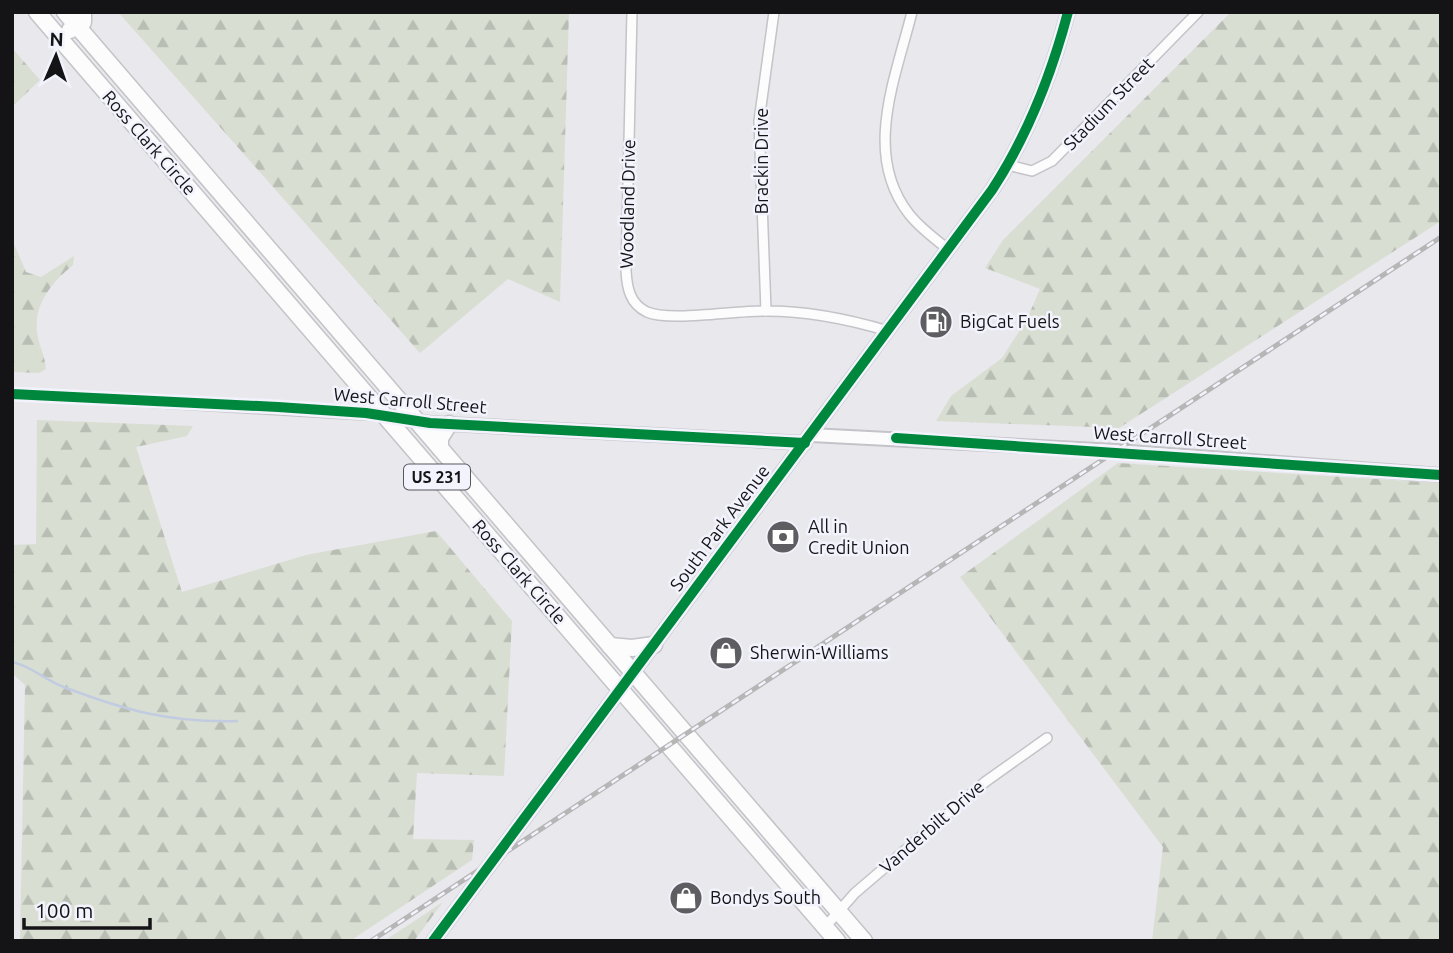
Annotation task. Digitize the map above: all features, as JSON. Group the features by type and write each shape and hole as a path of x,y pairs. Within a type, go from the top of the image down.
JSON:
{"highway":[{"name":"Ross Clark Circle","path":"37,12 837,941"},
{"name":"Ross Clark Circle","path":"65,12 80,20 173,138 864,941"},
{"path":"50,27 69,30 80,20"},
{"path":"158,153 173,138"},
{"path":"440,448 440,439 449,424"},
{"path":"468,513 484,499"},
{"path":"553,611 569,597"},
{"path":"610,646 632,649 654,645"}],"street":[{"name":"Woodland Drive","path":"632,12 626,271 630,296 642,309 657,315 766,311 828,316 888,331"},
{"name":"Brackin Drive","path":"766,311 759,121 774,12"},
{"path":"912,12 887,116 885,156 900,202 923,229 948,250"},
{"name":"South Park Avenue","path":"433,941 808,439 1008,165 1046,84 1068,12"},
{"name":"Stadium Street","path":"1008,165 1032,171 1052,161 1198,12"},
{"name":"West Carroll Street","path":"12,394 385,416 449,424 1089,449 1441,475"},
{"name":"Vanderbilt Drive","path":"825,927 841,914 855,893 985,782 1047,738"}],"green space":[{"path":"118,12 569,12 560,302 508,279 420,353"},
{"path":"1231,12 1441,12 1441,221 1119,428 936,421 951,396 1002,358 1027,319 1040,289 985,268 1003,240"},
{"path":"12,48 40,80 12,107"},
{"path":"12,239 26,272 41,277 74,256 73,265 49,289 39,308 37,330 46,369 39,373 12,372"},
{"path":"37,420 193,426 187,436 136,447 182,592 306,555 436,531 512,621 504,776 417,773 413,839 474,840 472,860 350,941 20,941 25,685 12,673 12,545 36,544"},
{"path":"1118,463 1441,483 1441,941 1152,941 1163,847 960,577"},
{"path":"443,902 414,941 384,941"}],"waterway":[{"path":"12,662 25,666 61,686 126,708 190,720 237,721"}],"railway":[{"path":"371,941 1441,237"}],"cycle path":[{"path":"433,941 992,190 1017,148 1037,104 1068,12"},
{"path":"12,394 278,407 366,413 430,423 805,443"},
{"path":"896,438 1441,475"}],"place":[{"name":"BigCat Fuels","path":"936,322"},
{"name":"All in Credit Union","path":"783,537"},
{"name":"Sherwin-Williams","path":"726,653"},
{"name":"Bondys South","path":"686,898"}]}
